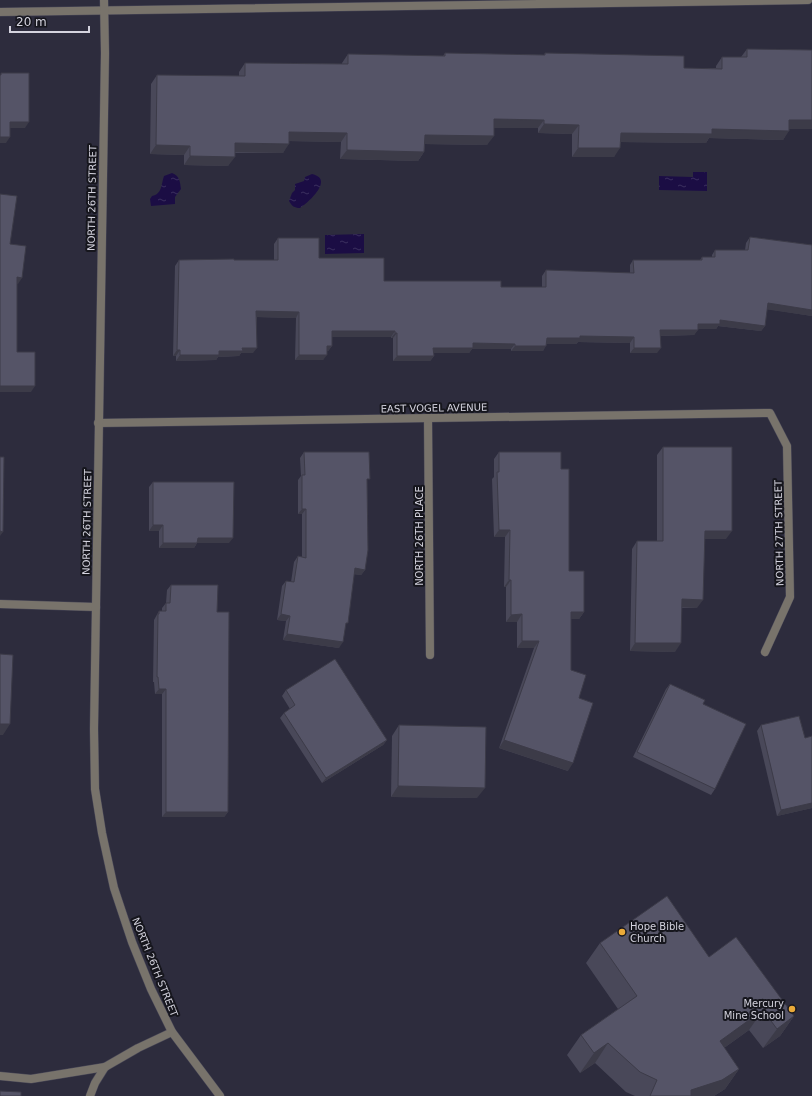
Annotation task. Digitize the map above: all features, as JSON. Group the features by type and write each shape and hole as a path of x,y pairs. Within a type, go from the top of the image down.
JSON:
{"street":[{"name":"NORTH 26TH STREET","path":"104,0 105,53 98,423 94,729 95,782 102,833 114,888 132,942 151,989 172,1032 220,1096"},
{"path":"0,12 808,0"},
{"name":"EAST VOGEL AVENUE","path":"98,423 770,413"},
{"name":"NORTH 27TH STREET","path":"765,652 790,597 787,446 770,413"},
{"name":"NORTH 26TH PLACE","path":"428,418 430,655"},
{"path":"0,604 96,607"},
{"name":"NORTH 26TH STREET","path":"90,1096 95,1083 105,1067 138,1048 172,1032"},
{"path":"0,1076 31,1079 105,1067"}],"water":[{"path":"693,172 707,172 707,191 659,190 659,176 693,177"},
{"path":"172,173 178,178 181,189 175,197 175,204 151,206 150,199 158,193 162,186 164,176"},
{"path":"312,174 318,177 321,181 318,191 300,208 295,207 289,201 295,190 295,184 304,181 305,177"},
{"path":"364,234 364,253 325,254 325,235"}],"building":[{"path":"747,49 812,50 812,120 789,120 789,131 712,129 712,134 621,133 620,148 578,148 579,125 544,124 544,120 494,119 494,136 425,135 424,152 347,150 347,133 289,132 289,144 235,143 235,157 190,156 190,146 156,145 157,75 245,76 245,63 348,64 348,54 445,56 445,53 545,55 545,53 684,56 684,68 722,69 722,57 747,57"},
{"path":"1,73 29,73 29,122 10,122 10,137 0,137"},
{"path":"0,194 17,196 10,244 26,246 22,278 17,277 17,352 35,352 35,386 0,386"},
{"path":"750,237 812,245 812,310 768,303 765,326 720,320 720,324 698,324 698,330 660,330 661,348 634,348 634,337 580,336 580,338 547,338 546,346 515,346 515,344 473,343 473,348 433,348 434,356 397,356 397,333 395,333 395,331 332,331 332,346 327,346 327,355 299,355 299,312 256,311 257,348 242,348 243,351 219,351 219,355 180,355 180,350 177,350 179,260 278,260 278,238 319,238 319,258 384,258 384,281 501,281 501,287 546,287 546,270 634,273 633,260 702,260 702,257 715,257 715,250 748,250"},
{"path":"663,447 732,447 732,531 705,531 703,600 682,599 681,643 635,643 637,541 663,541"},
{"path":"304,452 369,452 370,479 367,479 368,550 365,570 355,568 348,623 346,623 343,642 287,634 290,616 281,614 286,581 294,582 298,556 306,558 306,509 302,509 302,475 305,475"},
{"path":"499,452 561,452 561,469 569,469 569,571 584,571 584,612 571,612 571,670 586,675 579,698 593,703 573,763 504,740 539,641 522,641 522,614 511,615 511,580 509,580 510,530 499,530 497,472 499,472"},
{"path":"0,457 4,457 3,532 0,531"},
{"path":"153,482 234,482 233,538 198,538 197,543 163,543 163,525 153,525"},
{"path":"171,585 218,585 217,612 229,612 228,812 166,812 166,689 159,689 157,677 158,614 159,611 166,611 166,603 170,603"},
{"path":"0,654 13,655 10,724 0,724"},
{"path":"335,659 387,740 326,778 284,713 295,705 286,690"},
{"path":"670,684 705,700 703,704 746,724 715,789 637,752"},
{"path":"799,716 805,738 812,736 812,803 781,810 761,725"},
{"path":"399,725 486,727 485,788 398,786"},
{"path":"667,896 709,957 736,937 794,1016 777,1029 763,1010 720,1041 739,1069 722,1080 691,1090 691,1096 650,1096 657,1080 640,1072 608,1043 594,1053 581,1035 637,996 600,943"},
{"path":"0,1091 21,1092 21,1096 0,1096"}],"place":[{"name":"Hope Bible Church","path":"622,932"},
{"name":"Mercury Mine School","path":"792,1009"}]}
